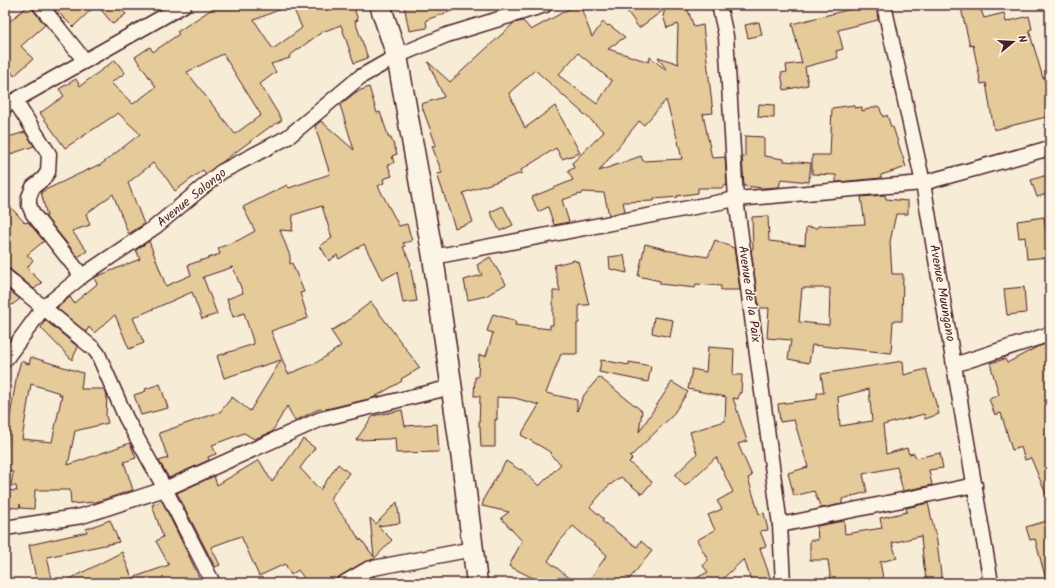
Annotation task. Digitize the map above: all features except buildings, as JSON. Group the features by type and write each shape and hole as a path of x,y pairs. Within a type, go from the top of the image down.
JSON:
{"main road":[{"path":"380,5 397,56 433,257 452,387 477,583"}],"street":[{"path":"40,5 85,61"},
{"path":"82,276 33,214 29,205 29,196 33,187 43,179 48,172 49,154 10,104 184,5"},
{"name":"Avenue Salongo","path":"5,360 43,308 82,276 155,228 221,172 281,142 360,77 397,56 447,35 545,5"},
{"name":"Avenue de la Paix","path":"719,5 726,36 736,199 780,525 784,583"},
{"name":"Avenue Muungano","path":"884,5 923,183 991,583"},
{"path":"433,257 736,199 923,183 1050,148"},
{"path":"5,276 94,349 101,358 126,418 165,489 213,583"},
{"path":"954,366 1050,334"},
{"path":"5,528 77,517 165,489 321,419 452,387"},
{"path":"780,525 975,485"},
{"path":"344,583 368,569 473,549"}]}
